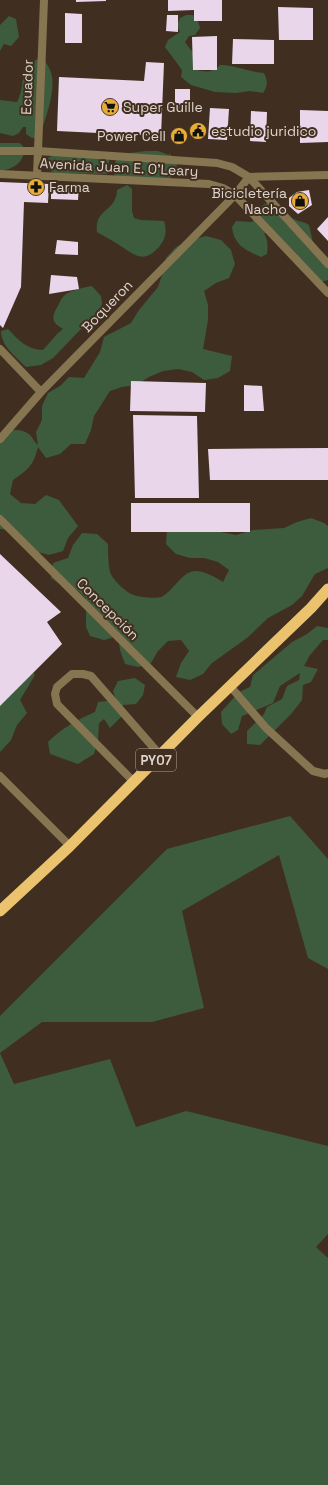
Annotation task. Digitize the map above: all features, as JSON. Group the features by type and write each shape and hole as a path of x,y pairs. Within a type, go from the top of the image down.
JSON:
{"highway":[{"name":"PY07","path":"0,911 70,846 198,717 311,608 328,589"},
{"name":"PY07","path":"311,608 328,598"}],"street":[{"name":"Ecuador","path":"37,175 44,0"},
{"path":"0,151 217,163 232,167 248,177 328,264"},
{"name":"Avenida Juan E. O'Leary","path":"0,174 209,184 222,188 234,195 328,293"},
{"path":"248,177 328,175"},
{"name":"Boqueron","path":"0,439 41,392 234,195 248,177"},
{"path":"0,349 41,392"},
{"name":"Concepción","path":"0,519 198,717"},
{"path":"134,782 57,704 55,694 57,687 72,674 91,676 160,755"},
{"path":"230,686 266,728 313,771 325,774 328,773"},
{"path":"0,776 70,846"}],"green space":[{"path":"186,15 193,15 198,21 200,28 195,35 189,36 185,42 194,54 193,69 208,72 214,70 220,65 226,65 264,73 267,83 263,93 250,91 236,93 215,92 191,85 181,77 182,70 165,47 168,40 180,32 177,25 180,18"},
{"path":"9,16 16,19 19,37 11,46 4,44 0,51 0,25"},
{"path":"42,57 50,70 52,77 52,94 39,137 32,138 26,134 26,127 23,127 19,133 13,136 0,133 0,100 17,102 25,71 34,61"},
{"path":"0,143 20,143 25,149 20,162 10,169 0,171"},
{"path":"158,151 169,155 169,153 177,162 175,171 166,182 115,177 114,170 116,158 122,154"},
{"path":"52,156 106,157 109,160 109,171 107,174 54,173 49,169 46,162"},
{"path":"127,185 132,189 132,211 134,218 141,220 164,221 166,231 163,241 153,253 148,256 142,257 133,254 97,232 97,224 99,219 113,203 117,190"},
{"path":"271,202 282,207 290,217 309,225 314,247 328,258 328,280 321,282 271,233 264,233 268,248 267,254 261,257 245,249 238,243 232,227 236,221 252,222 261,207 266,203"},
{"path":"206,236 221,240 231,250 235,264 229,278 216,283 204,291 208,305 208,320 203,349 232,356 230,371 218,378 204,380 192,372 178,369 163,371 136,385 110,391 94,416 91,430 85,444 71,444 60,454 46,458 38,447 30,466 13,480 10,494 21,503 35,504 46,495 59,500 78,526 68,538 63,551 49,555 34,551 12,530 0,529 0,435 15,430 23,431 30,435 38,445 36,432 42,420 42,406 48,393 60,386 69,377 84,378 100,352 104,337 131,323 139,310 158,287 166,258 176,247 190,240"},
{"path":"92,286 101,296 101,310 93,322 80,330 53,358 41,365 26,367 6,346 1,331 8,329 28,346 38,350 43,350 63,329 54,322 53,319 54,313 62,297 81,288"},
{"path":"311,518 328,526 328,568 315,574 302,596 292,605 268,618 247,638 212,663 203,674 190,680 176,677 181,663 189,651 181,640 168,641 158,651 151,663 138,667 125,664 120,650 118,636 104,640 90,636 86,627 86,598 76,589 63,586 51,578 53,563 68,558 73,545 82,533 97,534 108,544 108,562 113,578 131,594 142,597 158,598 169,591 181,578 190,572 202,572 223,582 229,570 218,562 204,558 190,558 176,554 166,544 167,530 221,532 236,535 253,530 284,528"},
{"path":"317,626 328,628 328,640 323,640 310,655 304,666 318,669 311,682 303,685 302,700 292,713 260,745 247,744 247,731 264,714 267,707 282,699 287,686 299,680 300,673 280,686 273,703 242,716 238,730 231,734 222,724 221,712 239,692 250,687 253,675 292,642 307,634"},
{"path":"27,664 35,675 20,700 27,713 17,725 11,740 0,752 0,674"},
{"path":"135,678 145,685 143,695 136,704 123,705 122,716 110,728 104,719 99,723 98,741 94,754 78,764 50,754 48,742 53,737 70,725 95,712 98,702 116,700 113,691 118,681"},
{"path":"290,816 328,859 328,969 308,958 279,855 182,911 204,1008 152,1022 42,1022 0,1053 0,1016 167,849"},
{"path":"0,1053 14,1084 110,1059 136,1127 186,1111 328,1146 328,1234 316,1247 328,1258 328,1485 0,1485"}],"building":[{"path":"76,0 106,0 106,1 76,2"},
{"path":"168,0 222,0 222,21 194,21 194,10 168,11"},
{"path":"278,7 313,8 313,40 279,40"},
{"path":"65,13 82,14 82,43 65,43"},
{"path":"167,15 178,15 178,32 166,31"},
{"path":"217,36 217,70 193,70 192,37"},
{"path":"233,39 274,40 274,64 232,64"},
{"name":"Super Guille","path":"146,62 164,63 161,136 57,131 59,77 144,81"},
{"path":"175,89 190,89 190,110 175,110"},
{"path":"210,108 229,109 227,140 208,139"},
{"path":"300,110 328,111 328,142 300,143"},
{"path":"251,111 267,112 266,142 250,141"},
{"path":"0,182 49,184 48,203 24,202 21,287 3,328 0,325"},
{"path":"51,186 79,186 78,200 51,199"},
{"name":"Bicicletería Nacho","path":"309,190 312,205 298,214 289,206 289,198 297,192"},
{"path":"328,217 328,241 317,229"},
{"path":"57,240 78,242 78,255 55,254"},
{"path":"51,275 77,277 79,289 49,294"},
{"path":"131,381 206,383 205,412 130,411"},
{"path":"244,385 262,386 264,411 244,411"},
{"path":"133,415 197,416 199,498 135,498"},
{"path":"328,448 328,480 210,480 208,449"},
{"path":"131,503 250,503 250,532 131,532"},
{"path":"0,554 61,612 47,622 62,644 0,706"}],"place":[{"name":"Super Guille","path":"110,107"},
{"name":"estudio juridico","path":"198,131"},
{"name":"Power Cell","path":"179,136"},
{"name":"Farma","path":"36,187"},
{"name":"Bicicletería Nacho","path":"300,201"}]}
